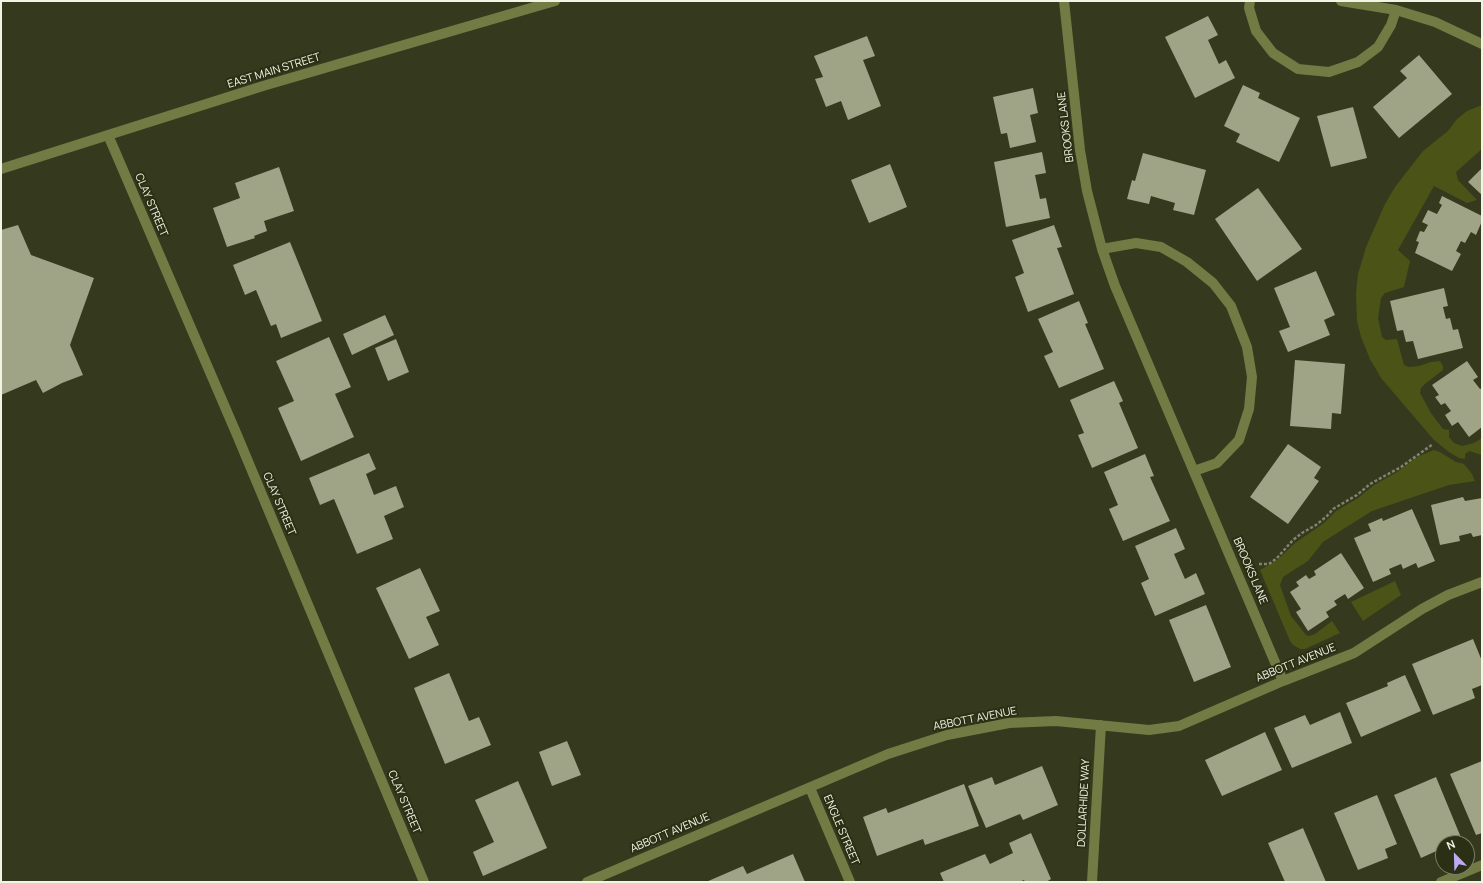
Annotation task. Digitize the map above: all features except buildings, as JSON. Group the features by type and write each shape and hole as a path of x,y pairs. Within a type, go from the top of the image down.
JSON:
{"street":[{"name":"EAST MAIN STREET","path":"1,169 263,86 555,1"},
{"name":"BROOKS LANE","path":"1064,1 1080,150 1087,191 1102,249 1115,286 1284,680"},
{"path":"1250,1 1249,8 1256,31 1273,53 1298,69 1329,72 1358,62 1378,47 1391,25 1396,10"},
{"path":"1341,1 1396,10 1435,22 1481,42"},
{"name":"CLAY STREET","path":"108,136 237,435 424,882"},
{"path":"1102,249 1136,243 1161,247 1187,262 1213,283 1231,306 1247,347 1252,377 1249,409 1239,440 1217,463 1194,471"},
{"name":"ABBOTT AVENUE","path":"586,882 888,754 947,735 1009,723 1056,721 1149,730 1179,726 1284,680 1354,652 1422,609 1448,595 1482,582"},
{"name":"DOLLARHIDE WAY","path":"1092,882 1101,725"},
{"name":"ENGLE STREET","path":"810,788 850,882"},
{"path":"1441,882 1482,865"}],"path":[{"path":"1259,564 1269,564 1277,558 1293,540 1316,525 1333,509 1357,495 1370,484 1401,466 1433,444"}],"green space":[{"path":"1482,105 1482,149 1456,172 1458,180 1477,200 1467,203 1434,186 1398,250 1410,261 1404,287 1385,293 1381,298 1378,318 1382,337 1386,340 1397,339 1404,365 1409,367 1419,366 1440,361 1443,366 1443,370 1421,388 1420,393 1431,413 1443,429 1449,430 1449,437 1454,443 1462,446 1474,443 1482,438 1482,455 1469,451 1465,454 1465,459 1459,458 1449,452 1434,440 1381,378 1370,359 1361,337 1357,321 1356,293 1358,274 1366,247 1385,204 1395,187 1423,151 1448,131 1457,119 1467,111"},
{"path":"1434,450 1456,462 1464,464 1472,474 1475,481 1449,485 1372,511 1323,542 1308,561 1283,577 1280,585 1291,616 1306,635 1309,636 1315,634 1332,621 1340,633 1305,649 1300,649 1293,645 1260,570 1277,560 1295,543 1324,523 1336,511 1358,498 1374,485 1397,472 1417,457"},
{"path":"1395,581 1401,595 1363,621 1351,602"}]}
